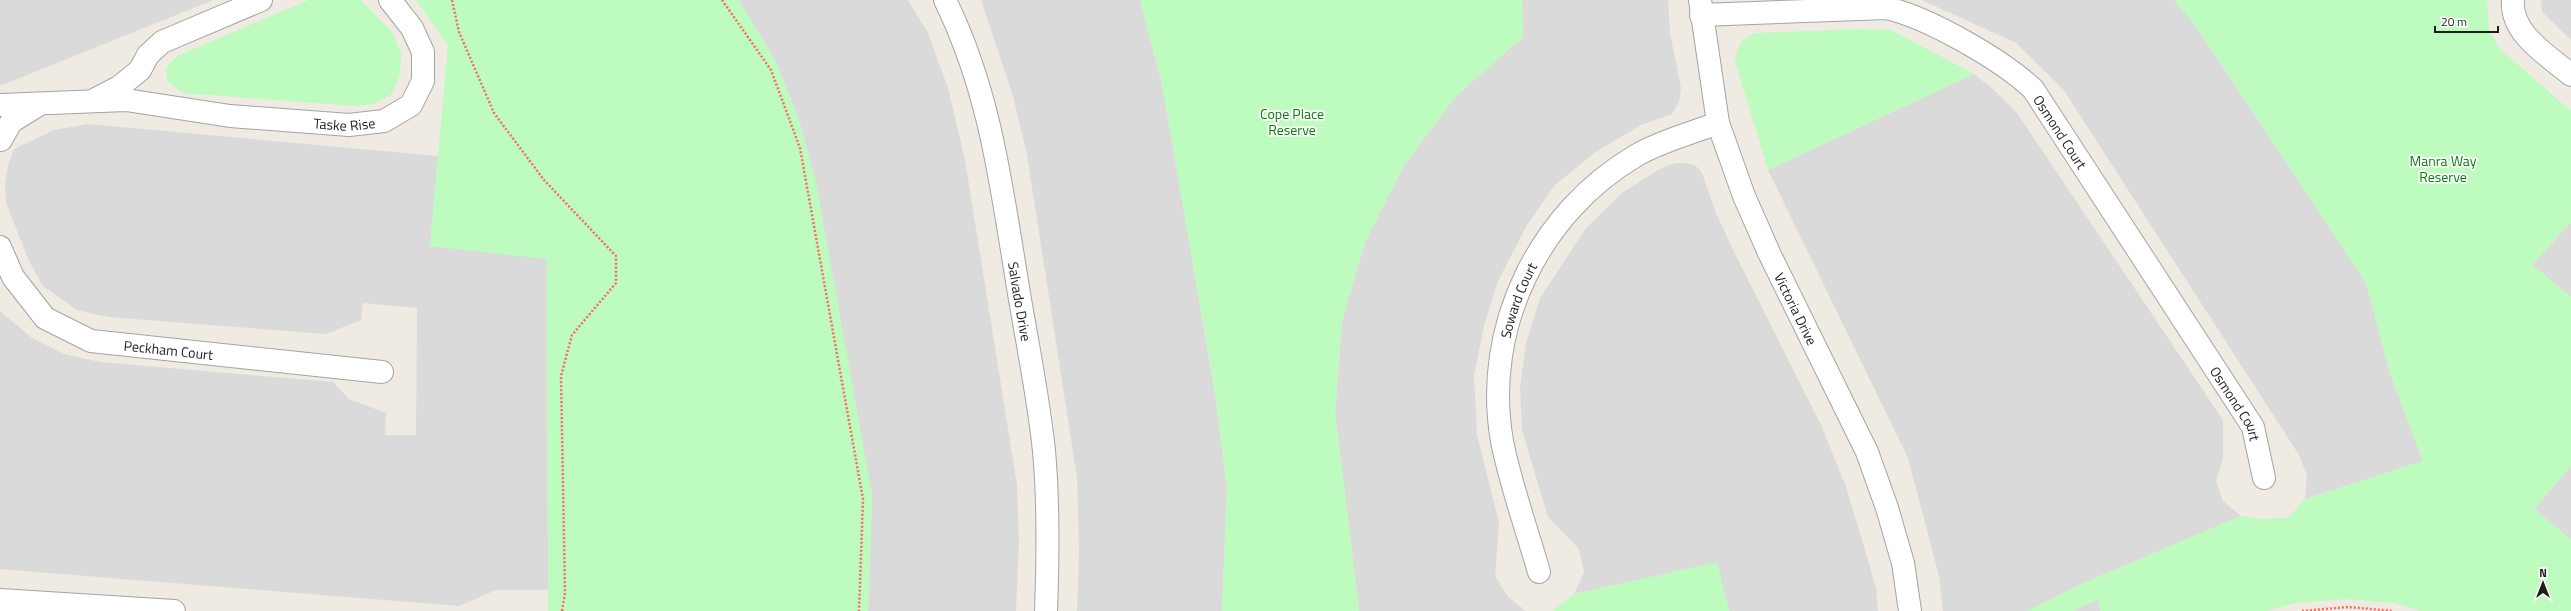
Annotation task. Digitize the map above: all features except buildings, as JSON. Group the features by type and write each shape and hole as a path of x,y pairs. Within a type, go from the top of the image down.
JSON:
{"street":[{"name":"Taske Rise","path":"93,101 119,87 140,70 148,55 162,42 262,0"},
{"name":"Taske Rise","path":"0,105 126,100 156,106 230,116 349,125 384,121 411,105 423,81 423,52 412,28 390,0"},
{"name":"Salvado Drive","path":"945,0 959,30 980,84 994,140 1044,450 1049,520 1046,611"},
{"path":"2513,0 2512,8 2517,24 2529,40 2571,75"},
{"name":"Victoria Drive","path":"1701,7 1718,123 1744,196 1770,255 1867,452 1887,508 1903,564 1910,611"},
{"name":"Osmond Court","path":"1701,7 1886,8 1904,12 1929,23 2018,75 2033,89 2253,427 2264,478"},
{"path":"140,70 147,91 156,106"},
{"name":"Taske Rise","path":"0,140 11,122 41,104"},
{"name":"Soward Court","path":"1539,572 1502,440 1498,384 1503,338 1524,277 1553,229 1595,184 1638,155 1718,123"},
{"name":"Peckham Court","path":"0,247 13,277 45,318 91,341 382,372"},
{"path":"0,600 174,611"}],"path":[{"path":"452,0 459,32 494,113 544,180 616,256 616,283 572,335 561,376 565,593 562,611"},
{"path":"722,0 771,70 800,148 862,499 859,611"},
{"path":"2302,611 2348,607 2393,611"}],"shaded area":[{"path":"0,0 213,0 0,86"},
{"path":"738,0 908,0 928,33 948,88 965,160 1017,485 1019,543 1016,611 868,611 872,495 800,123 776,62"},
{"path":"981,0 1140,0 1162,84 1216,399 1227,488 1222,611 1077,611 1079,551 1077,478 1027,155 1013,96"},
{"path":"1522,0 1668,0 1670,33 1681,88 1679,102 1672,114 1641,125 1597,151 1555,185 1527,225 1498,281 1484,326 1474,375 1477,435 1499,523 1495,576 1508,597 1526,611 1359,611 1335,412 1342,321 1365,242 1404,165 1456,96 1523,37"},
{"path":"1922,0 2174,0 2195,25 2366,283 2390,373 2423,461 2305,499 2307,476 2299,455 2063,89 2016,43"},
{"path":"2541,0 2571,0 2571,40 2542,12"},
{"path":"1974,74 1993,89 2017,113 2223,420 2223,458 2216,481 2223,501 2241,516 2086,582 2027,611 1943,611 1939,576 1908,458 1768,170"},
{"path":"88,124 438,156 430,246 547,258 548,590 496,590 459,606 0,569 0,311 32,338 64,354 100,362 333,382 349,399 386,413 385,435 416,435 417,308 363,303 361,320 326,334 108,317 77,310 43,286 29,261 6,203 5,184 8,165 14,149 54,130"},
{"path":"1675,163 1686,163 1696,166 1702,173 1716,213 1736,256 1821,425 1845,484 1876,588 1878,611 1729,611 1717,563 1574,594 1584,572 1579,549 1548,517 1522,430 1520,388 1526,343 1540,298 1586,228 1622,193 1658,170"},
{"path":"2571,222 2571,297 2532,265"},
{"path":"2571,466 2571,540 2534,509"},
{"path":"2098,599 2100,611 2073,611"}],"green space":[{"path":"309,0 361,0 392,32 402,56 399,76 392,94 373,104 355,106 183,93 167,81 166,68 177,56"},
{"path":"416,0 738,0 740,2 776,62 800,123 817,187 872,495 868,611 548,611 547,259 430,246 448,45"},
{"name":"Cope Place Reserve","path":"1140,0 1522,0 1523,37 1456,96 1404,165 1365,242 1342,321 1335,412 1359,611 1222,611 1227,488 1216,399 1162,84"},
{"name":"Manra Way Reserve","path":"2174,0 2487,0 2489,30 2500,49 2571,111 2571,222 2532,265 2571,297 2571,466 2534,509 2571,540 2571,611 2421,611 2395,603 2345,599 2296,603 2267,611 2100,611 2098,599 2073,611 2027,611 2086,582 2241,516 2262,519 2288,518 2305,499 2423,461 2390,373 2366,283 2195,25"},
{"path":"1861,29 1891,30 1974,74 1768,170 1735,61 1737,51 1741,43 1756,33"},
{"path":"1717,562 1729,611 1553,611 1574,594"}]}
